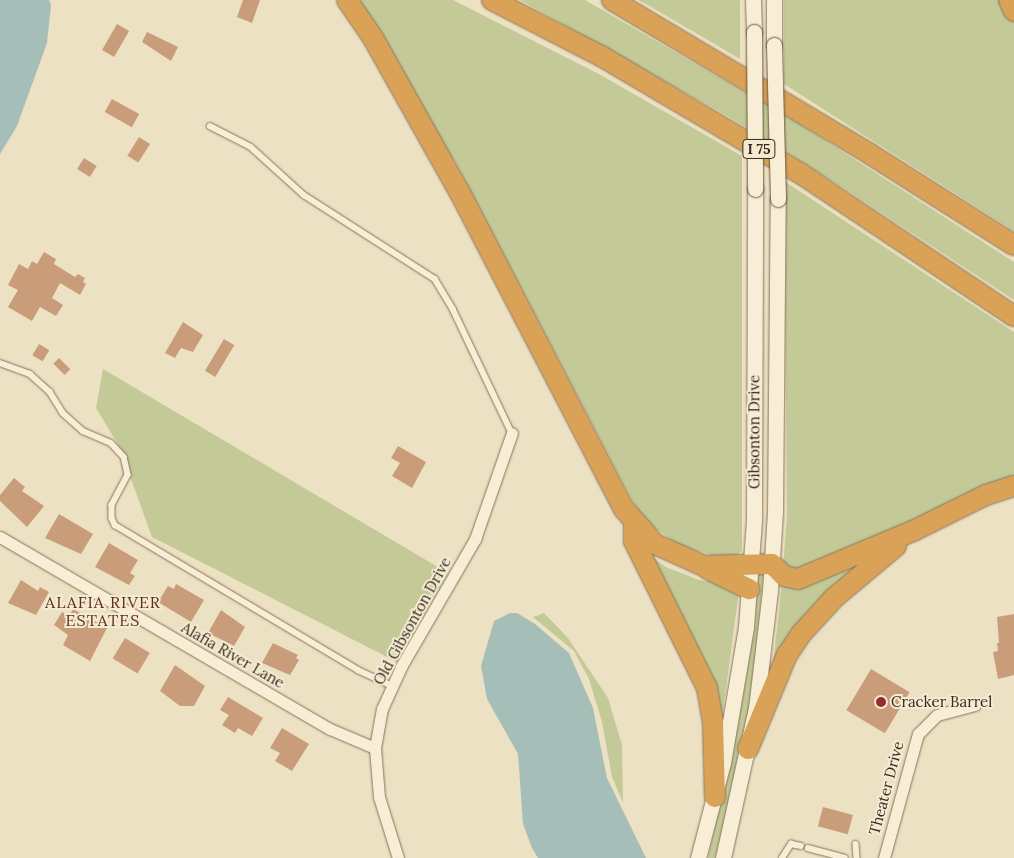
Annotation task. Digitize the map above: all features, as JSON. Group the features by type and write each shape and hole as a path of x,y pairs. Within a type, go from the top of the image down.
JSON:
{"highway":[{"path":"346,0 373,38 459,191 634,522 655,544 749,589"},
{"name":"I 75","path":"492,0 601,56 800,173 1014,316"},
{"path":"612,0 870,154 1014,246"},
{"path":"1008,0 1014,11"},
{"path":"704,566 751,562 772,564 784,576 798,579 912,531 948,511 1014,486"},
{"path":"634,522 634,541 707,688 713,723 715,797"},
{"path":"748,749 787,655 801,634 834,598 912,531"}],"main road":[{"name":"Gibsonton Drive","path":"698,858 715,797 738,686 751,562 755,189 753,0"},
{"name":"Gibsonton Drive","path":"723,858 748,749 766,636 772,564 778,199 774,0"}],"street":[{"name":"Old Gibsonton Drive","path":"398,858 379,797 375,748 382,709 392,686 475,538 512,433"},
{"name":"Alafia River Lane","path":"0,537 330,729 375,748"},
{"name":"Theater Drive","path":"884,858 918,734 936,715 975,705"}],"lane":[{"path":"210,126 255,150 304,195 435,279 457,317 512,433"},
{"path":"0,364 30,374 50,392 63,412 83,431 111,443 124,457 128,475 112,505 112,518 115,525 350,665 392,686"},
{"path":"782,858 791,844 845,858"},
{"path":"856,844 857,858"}],"green space":[{"path":"351,0 453,0 599,74 742,156 742,551 736,555 714,556 678,545 654,527 637,509 455,161 421,121"},
{"path":"520,0 585,0 792,119 1014,262 1014,300 842,187 729,117"},
{"path":"638,0 740,0 740,59 646,4"},
{"path":"784,0 1004,0 1014,21 1014,231 784,84"},
{"path":"784,181 1014,332 1014,481 811,571 783,567 787,516"},
{"path":"103,369 448,573 397,662 152,537 119,446 96,408"},
{"path":"878,550 772,673 782,583"},
{"path":"648,554 666,567 699,580 724,583 739,591 722,718"},
{"path":"764,570 753,684 732,795 715,858 708,858 746,679 757,575"},
{"path":"544,613 568,638 608,698 622,745 623,803 612,777 602,722 589,679 574,651 533,617"}],"water":[{"path":"0,0 49,0 51,5 47,43 17,126 0,154"},
{"path":"510,613 517,613 535,624 569,653 593,708 607,778 646,858 538,858 532,848 523,824 518,754 487,699 481,666 494,621"}],"building":[{"path":"243,0 260,0 252,23 237,17"},
{"path":"117,24 129,31 114,57 102,50"},
{"path":"147,32 178,47 171,61 142,42"},
{"path":"112,99 139,114 132,127 105,112"},
{"path":"139,137 150,144 138,163 127,156"},
{"path":"84,158 97,166 90,177 77,169"},
{"path":"44,252 56,259 54,264 75,277 78,274 85,278 83,282 86,284 80,295 60,283 52,298 63,305 56,316 40,307 32,321 8,307 18,290 8,285 19,264 28,269 32,261 37,264"},
{"path":"183,322 203,335 193,352 181,348 175,358 165,353"},
{"path":"224,339 234,345 215,377 205,371"},
{"path":"39,344 49,350 43,361 32,355"},
{"path":"59,358 70,369 65,375 53,364"},
{"path":"398,446 426,462 412,488 392,476 400,463 391,458"},
{"path":"14,478 25,487 22,491 44,506 27,527 0,501 0,495"},
{"path":"59,514 93,534 81,554 45,538"},
{"path":"109,543 138,560 130,573 135,576 129,585 95,567"},
{"path":"21,580 38,591 40,587 49,592 36,615 8,603"},
{"path":"176,584 204,600 191,622 158,602 168,586 174,589"},
{"path":"73,609 107,628 90,661 63,645 68,635 54,625 62,612 69,616"},
{"path":"221,610 245,627 234,646 208,633"},
{"path":"1014,614 1014,675 998,679 993,652 998,651 997,643 999,643 997,617"},
{"path":"125,638 150,653 137,674 113,659"},
{"path":"273,643 298,655 296,658 299,660 290,675 262,663"},
{"path":"175,665 205,686 194,706 180,706 160,691"},
{"name":"Cracker Barrel","path":"871,669 910,692 885,733 846,710"},
{"path":"228,697 263,718 252,736 238,728 235,733 222,725 229,715 220,710"},
{"path":"282,728 309,744 292,771 275,761 280,753 270,748"},
{"path":"823,807 853,815 848,834 818,826"}],"place":[{"name":"Cracker Barrel","path":"881,702"}],"district":[{"name":"ALAFIA RIVER ESTATES","path":"103,611"}]}
